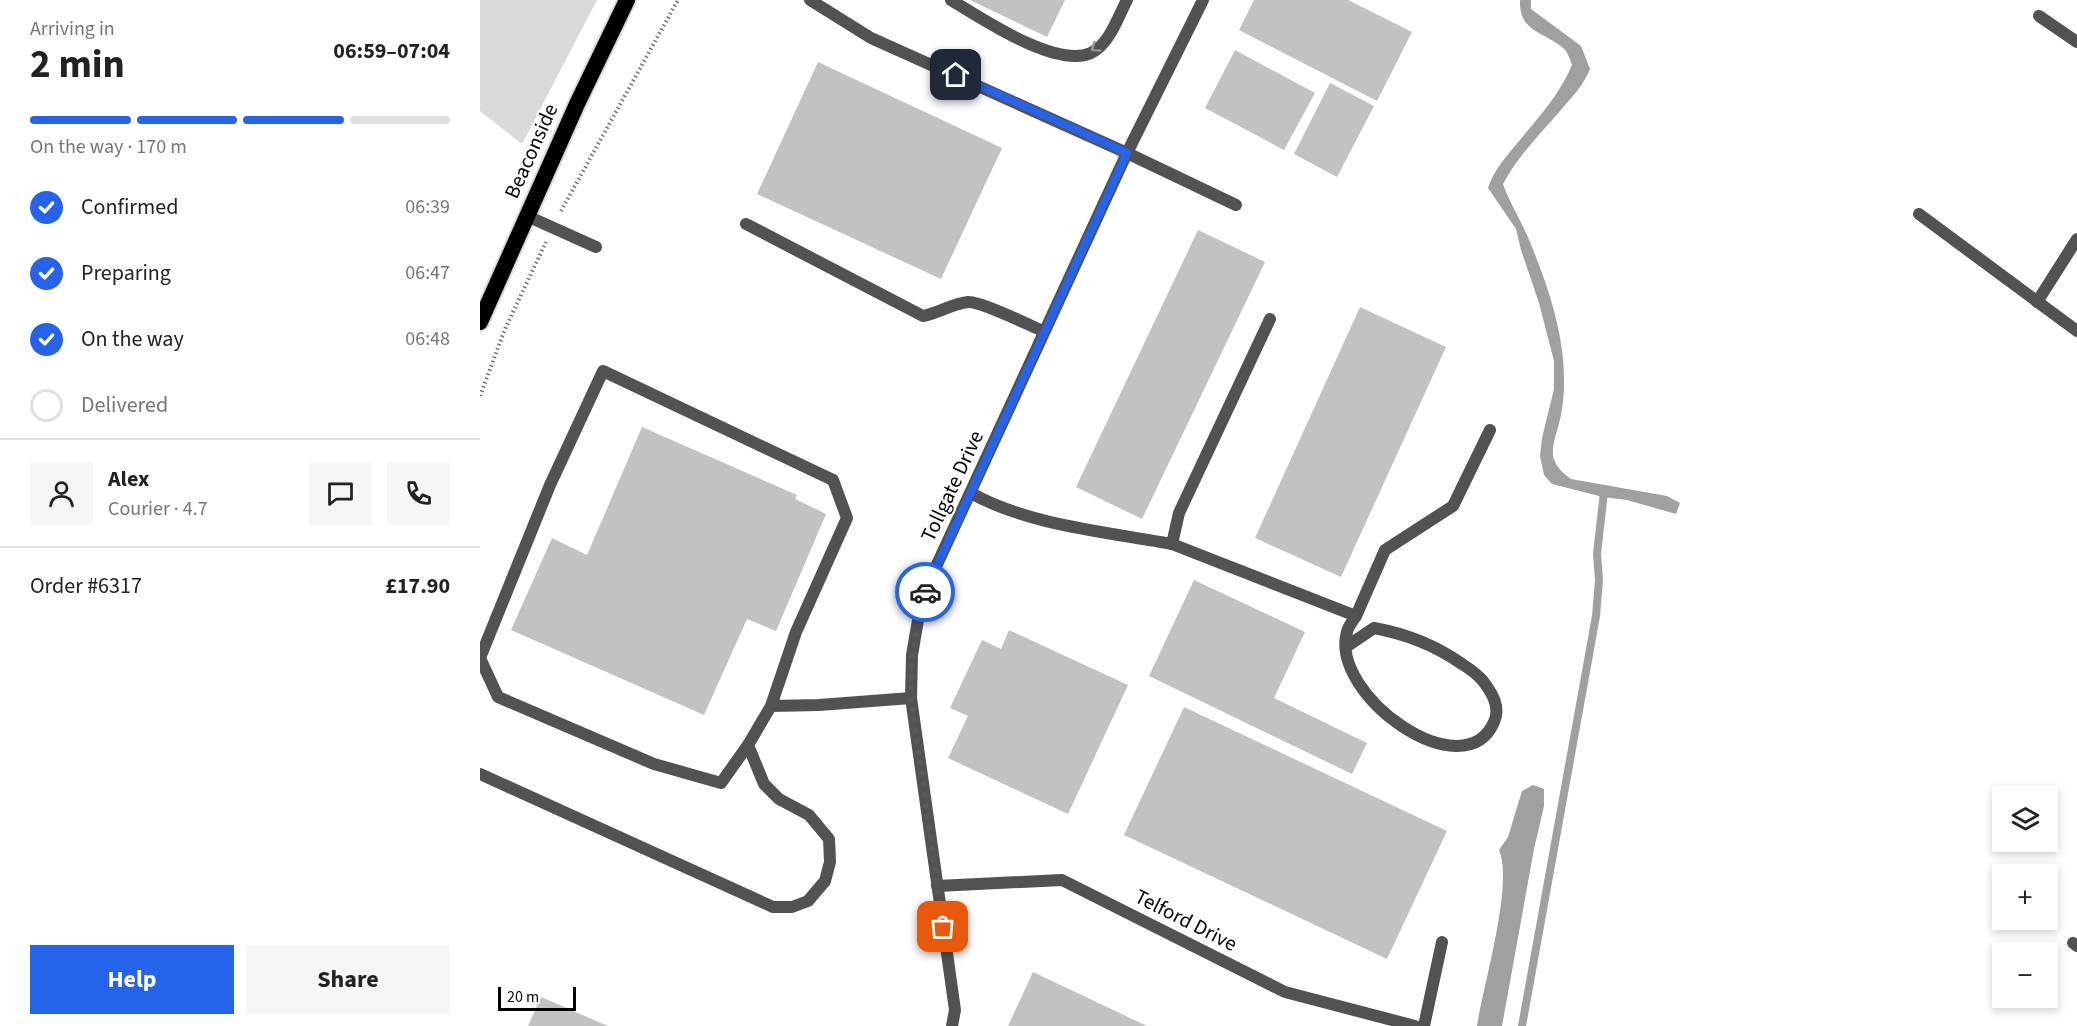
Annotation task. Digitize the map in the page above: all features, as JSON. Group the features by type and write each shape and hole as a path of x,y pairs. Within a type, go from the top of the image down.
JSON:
{"highway":[{"name":"Beaconside","path":"480,322 577,104 627,0"}],"street":[{"path":"810,0 871,38 1127,153 1236,205"},
{"path":"951,0 1026,43 1057,54 1075,56 1090,53 1104,43 1126,0"},
{"name":"Tollgate Drive","path":"952,1026 955,1010 911,698 912,655 922,597 1043,331 1127,153 1203,0"},
{"path":"2039,16 2077,42"},
{"path":"1919,214 2077,331"},
{"path":"527,216 596,247"},
{"path":"746,224 923,316 939,313 951,305 972,302 1043,331"},
{"path":"2037,302 2077,239"},
{"path":"1172,544 1179,513 1270,319"},
{"path":"603,371 833,480 847,518 796,632 771,706 748,745 721,783 654,764 498,697 480,658 550,485 603,371"},
{"path":"1346,647 1374,628 1421,640 1447,654 1479,676 1494,695 1497,715 1492,727 1485,737 1469,746 1449,746 1432,742 1406,728 1384,713 1368,697 1354,678 1346,647 1347,631 1385,550 1453,506 1490,430"},
{"path":"971,493 992,505 1032,518 1172,544 1356,616"},
{"path":"771,706 911,698"},
{"path":"480,774 773,907 792,907 808,901 825,880 830,862 829,839 809,815 779,799 764,784 748,745"},
{"name":"Telford Drive","path":"937,886 1062,880 1285,992 1415,1026"},
{"path":"1424,1026 1442,942"}],"path":[{"path":"563,208 678,0"},
{"path":"480,396 505,329 544,247"}],"shaded area":[{"path":"480,0 597,0 522,144 480,111"},
{"path":"1520,0 1531,0 1531,9 1581,46 1590,69 1577,91 1522,155 1503,184 1538,263 1558,327 1564,371 1564,393 1553,450 1556,465 1571,479 1667,496 1680,503 1676,514 1627,500 1603,497 1552,484 1544,475 1540,456 1554,389 1554,361 1516,229 1488,188 1501,163 1555,95 1572,65 1563,48 1528,25 1521,11"},
{"path":"1533,785 1544,789 1544,806 1502,1026 1477,1026 1496,935 1503,886 1503,865 1499,850 1508,837 1522,791"}],"building":[{"path":"970,0 1065,0 1047,37"},
{"path":"1254,0 1348,0 1412,32 1377,101 1239,30"},
{"path":"1235,50 1315,93 1284,150 1205,108"},
{"path":"818,62 1002,148 941,279 757,194"},
{"path":"1330,83 1374,106 1337,177 1294,154"},
{"path":"1198,230 1265,262 1142,519 1076,487"},
{"path":"1360,307 1446,347 1341,577 1255,538"},
{"path":"642,427 797,495 795,499 826,514 776,631 747,619 704,715 511,630 552,538 587,555"},
{"path":"1194,580 1305,632 1274,698 1367,743 1352,774 1149,676"},
{"path":"1009,630 1128,685 1068,814 948,758 968,716 950,708 982,640 1001,649"},
{"path":"1184,707 1447,831 1387,959 1124,835"},
{"path":"1033,972 1147,1026 1008,1026"},
{"path":"541,997 608,1026 528,1026"}],"waterway":[{"path":"1522,1026 1596,616 1599,580 1597,554 1604,492"}],"way so far":[{"path":"925,592 922,597 912,655 911,698 943,927"}],"route":[{"path":"925,592 1043,331 1127,153 956,75"}]}
